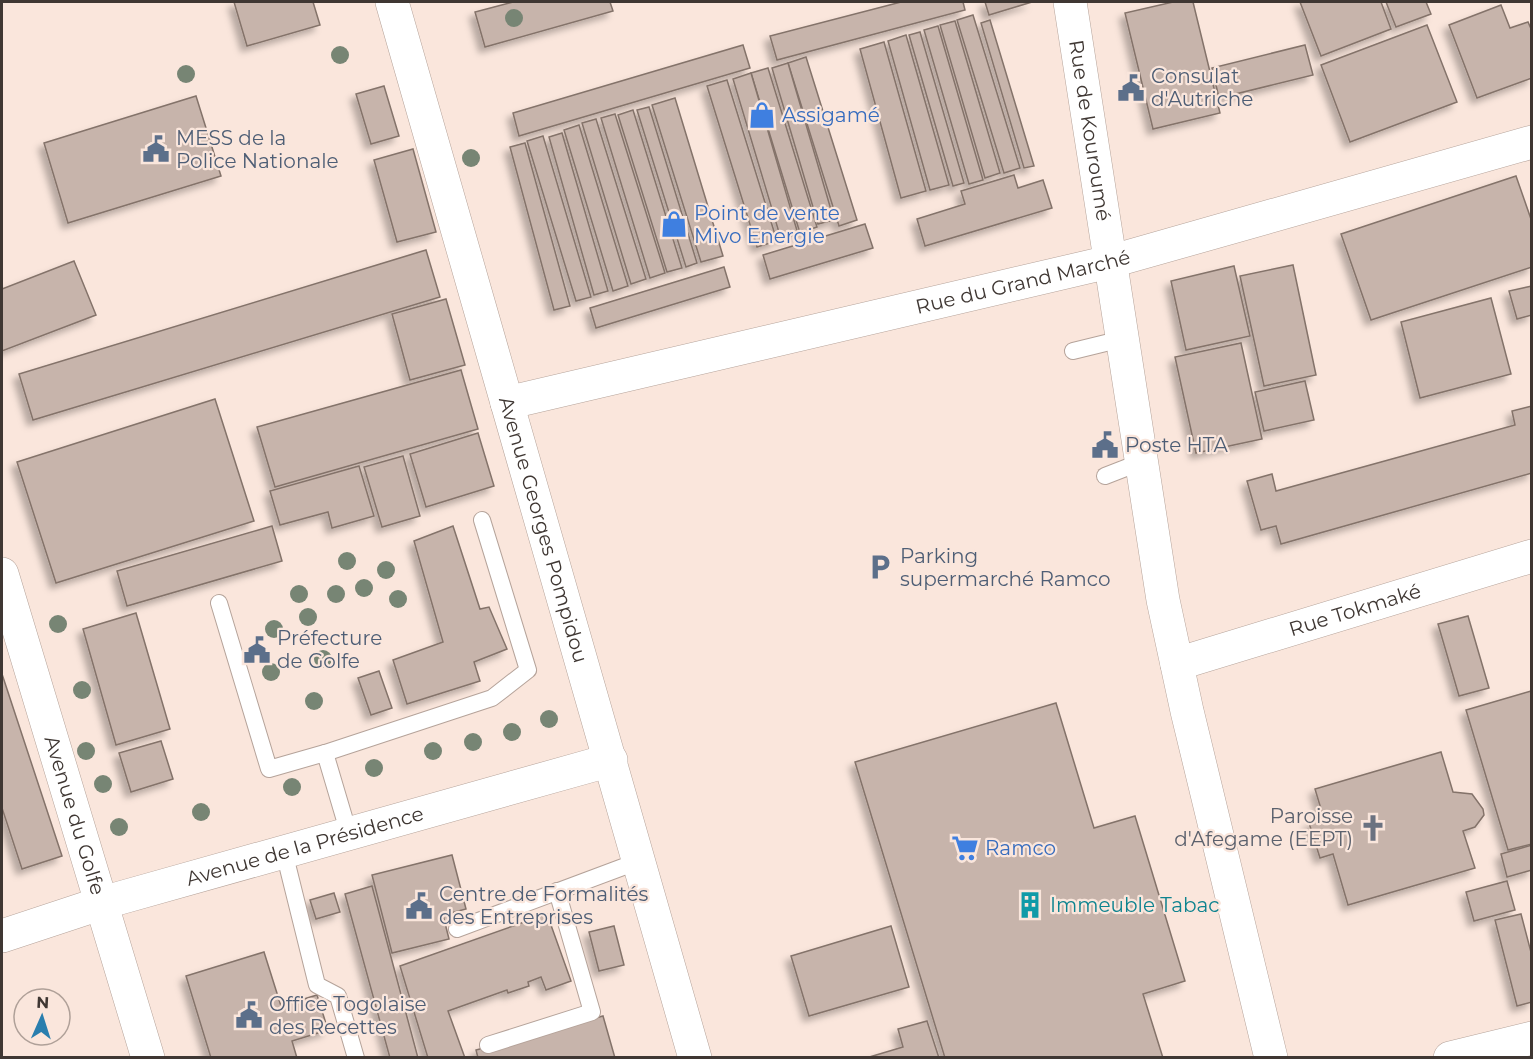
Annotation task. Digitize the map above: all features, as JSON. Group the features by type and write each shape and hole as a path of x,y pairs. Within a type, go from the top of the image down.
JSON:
{"street":[{"name":"Avenue Georges Pompidou","path":"392,2 695,1058"},
{"name":"Rue de Kouroumé","path":"1074,3 1109,262 1163,600 1271,1058"},
{"name":"Rue du Grand Marché","path":"507,403 1109,262 1532,142"},
{"name":"Rue Tokmaké","path":"1178,664 1532,556"},
{"name":"Avenue du Golfe","path":"2,574 148,1058"},
{"name":"Avenue de la Présidence","path":"2,936 102,903 611,760"},
{"path":"1450,1058 1532,1038"}],"lane":[{"path":"1073,351 1122,339"},
{"path":"1105,476 1141,462"},
{"path":"219,603 269,768 325,753 492,698 528,670 482,520"},
{"path":"325,753 349,834"},
{"path":"284,852 317,985 338,996 356,1058"},
{"path":"457,929 639,861"},
{"path":"488,1045 592,1012 556,891"}],"building":[{"path":"234,2 313,2 320,25 247,46"},
{"path":"513,2 610,2 613,11 485,47 475,12"},
{"path":"901,2 963,2 965,10 777,60 770,36"},
{"path":"985,2 1032,2 989,15"},
{"path":"1173,2 1193,2 1220,113 1153,129 1125,13"},
{"path":"1300,2 1381,2 1391,29 1321,56"},
{"path":"1386,2 1426,2 1431,14 1396,27"},
{"path":"1501,5 1510,28 1528,22 1532,31 1532,78 1477,98 1449,25"},
{"path":"973,15 1020,168 1004,173 957,20"},
{"path":"990,20 1034,166 1024,168 981,23"},
{"path":"955,21 1000,173 985,178 940,25"},
{"path":"1427,25 1457,102 1350,142 1321,65"},
{"path":"938,26 983,180 969,184 924,30"},
{"path":"920,32 964,183 953,186 909,35"},
{"path":"906,35 949,185 930,190 888,41"},
{"path":"884,42 926,191 901,198 860,49"},
{"path":"743,45 750,68 519,136 513,113"},
{"path":"1305,45 1313,75 1219,98 1212,68"},
{"path":"806,57 857,220 839,226 788,63"},
{"path":"788,63 834,220 818,224 772,68"},
{"path":"768,68 817,227 800,233 751,73"},
{"path":"751,73 798,234 781,239 733,79"},
{"path":"727,80 777,241 757,247 707,86"},
{"path":"384,86 399,136 371,144 356,94"},
{"path":"196,96 221,176 68,223 44,143"},
{"path":"675,98 723,256 701,262 652,105"},
{"path":"649,107 697,263 686,267 637,110"},
{"path":"633,110 682,268 667,272 618,115"},
{"path":"615,114 665,273 650,278 601,118"},
{"path":"596,119 646,279 631,284 582,123"},
{"path":"579,125 628,286 613,291 564,130"},
{"path":"562,133 608,291 594,295 549,137"},
{"path":"543,136 591,297 576,301 527,141"},
{"path":"525,143 570,306 554,310 510,147"},
{"path":"413,149 436,232 397,242 374,160"},
{"path":"1014,175 1018,188 1043,180 1052,208 925,246 917,219 965,204 961,191"},
{"path":"1516,176 1532,222 1532,267 1371,320 1341,234"},
{"path":"865,224 873,248 770,279 763,255"},
{"path":"426,250 440,297 33,420 19,374"},
{"path":"74,261 96,315 2,351 2,289"},
{"path":"1293,265 1316,375 1264,386 1240,276"},
{"path":"1234,266 1250,336 1186,350 1171,281"},
{"path":"724,267 730,287 596,328 590,308"},
{"path":"1532,286 1532,315 1517,319 1509,291"},
{"path":"1491,298 1511,374 1420,398 1401,322"},
{"path":"446,299 465,365 410,380 392,314"},
{"path":"1241,343 1262,439 1196,453 1175,357"},
{"path":"461,370 478,429 275,487 257,427"},
{"path":"1305,381 1314,420 1264,431 1255,392"},
{"path":"215,399 254,521 56,583 17,462"},
{"path":"1532,406 1532,473 1281,544 1276,526 1261,530 1247,481 1272,474 1276,491 1515,425 1512,411"},
{"path":"478,433 494,486 426,507 410,454"},
{"path":"403,456 420,516 382,527 364,467"},
{"path":"359,466 374,516 332,528 328,512 280,525 270,491"},
{"path":"272,526 282,561 127,606 117,571"},
{"path":"453,526 480,609 489,607 507,649 474,662 480,681 407,704 393,660 443,642 414,541"},
{"path":"136,613 170,729 116,745 83,629"},
{"path":"1468,616 1489,688 1459,696 1438,624"},
{"path":"379,671 392,708 371,715 358,678"},
{"path":"2,674 62,856 22,869 2,808"},
{"path":"1531,691 1532,844 1508,850 1466,710"},
{"name":"Immeuble Tabac","path":"1056,703 1094,828 1135,816 1185,981 1143,994 1163,1058 945,1058 855,762"},
{"path":"161,741 173,779 131,792 119,753"},
{"path":"1441,752 1453,792 1472,794 1483,809 1484,815 1475,827 1463,831 1475,868 1348,905 1333,854 1320,858 1309,823 1324,819 1315,789"},
{"path":"1532,845 1532,870 1507,877 1501,854"},
{"path":"452,855 466,909 443,915 449,939 392,953 372,875"},
{"path":"1507,881 1515,910 1474,921 1466,892"},
{"path":"372,886 418,1058 390,1058 345,894"},
{"path":"334,893 340,912 316,919 310,900"},
{"path":"547,914 571,981 546,990 541,977 528,982 529,986 508,993 507,990 448,1011 465,1058 428,1058 400,966"},
{"path":"1521,914 1532,956 1532,1002 1517,1006 1495,920"},
{"path":"614,926 624,965 599,971 589,932"},
{"path":"891,926 909,987 809,1016 791,956"},
{"path":"264,952 281,1006 317,995 328,1030 292,1041 297,1058 211,1058 186,976"},
{"path":"603,1016 615,1058 478,1058 476,1050"},
{"path":"927,1021 939,1058 866,1058 903,1047 898,1029"}],"place":[{"name":"Consulat d'Autriche","path":"1131,88"},
{"name":"Assigamé","path":"762,115"},
{"name":"MESS de la Police Nationale","path":"156,149"},
{"name":"Point de vente Mivo Energie","path":"674,224"},
{"name":"Poste HTA","path":"1105,445"},
{"name":"Parking supermarché Ramco","path":"880,567"},
{"name":"Préfecture de Golfe","path":"257,650"},
{"name":"Paroisse d'Afegame (EEPT)","path":"1373,828"},
{"name":"Ramco","path":"965,848"},
{"name":"Immeuble Tabac","path":"1030,905"},
{"name":"Centre de Formalités des Entreprises","path":"419,906"},
{"name":"Office Togolaise des Recettes","path":"249,1015"}]}
